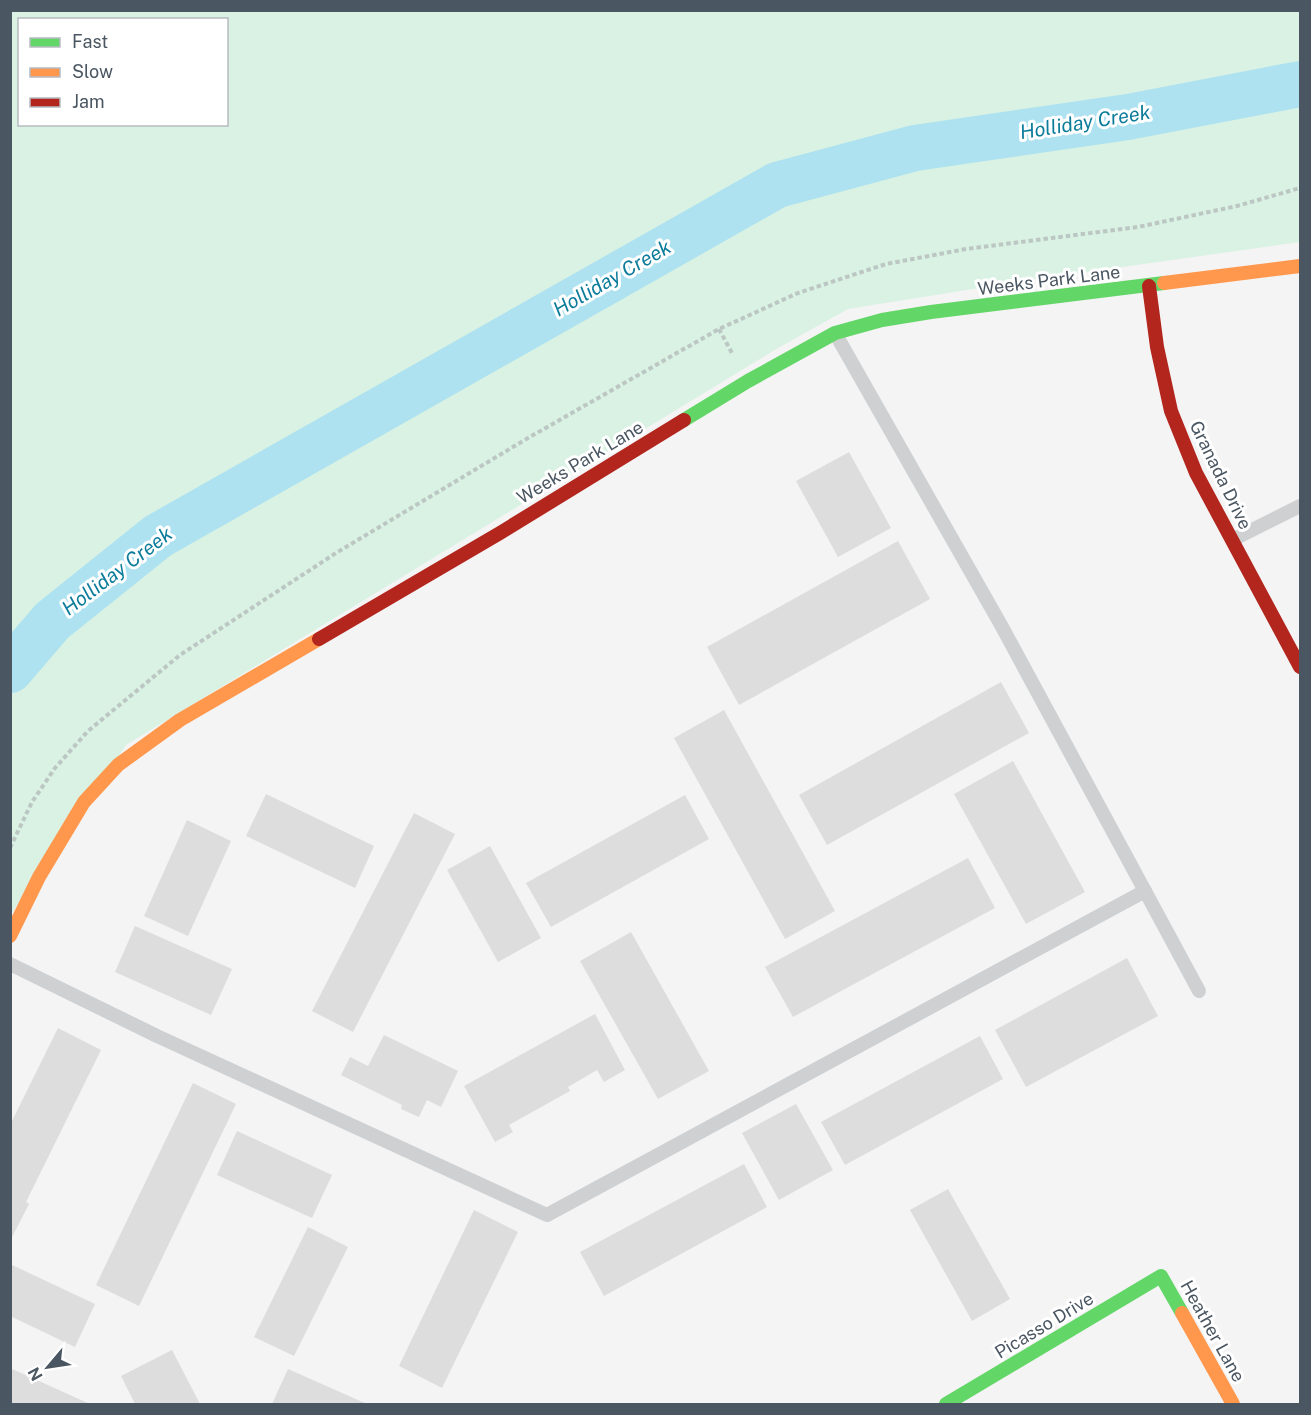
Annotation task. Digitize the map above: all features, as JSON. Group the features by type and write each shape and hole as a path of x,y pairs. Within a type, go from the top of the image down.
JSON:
{"street":[{"name":"Weeks Park Lane","path":"10,936 39,877 84,802 118,765 191,714 500,533 748,381 835,333 882,320 931,312 1300,266"},
{"name":"Granada Drive","path":"1149,286 1157,347 1171,411 1196,473 1300,667"},
{"name":"Picasso Drive","path":"946,1404 1161,1276"},
{"name":"Heather Lane","path":"1161,1276 1233,1404"}],"lane":[{"path":"835,333 1001,625 1199,991"},
{"path":"1232,540 1300,506"},
{"path":"10,964 157,1036 547,1215 1145,891"}],"green space":[{"path":"11,11 1300,11 1300,242 1023,281 848,309 778,348 126,745 11,914"}],"building":[{"path":"849,452 891,528 838,557 796,481"},
{"path":"898,541 930,599 739,705 707,647"},
{"path":"1001,682 1029,733 827,845 799,795"},
{"path":"724,710 835,911 785,939 674,738"},
{"path":"1013,761 1085,892 1026,924 954,794"},
{"path":"266,794 374,846 355,888 246,836"},
{"path":"685,795 709,839 551,927 526,883"},
{"path":"414,813 455,834 353,1032 312,1011"},
{"path":"187,820 231,841 188,936 144,916"},
{"path":"490,846 541,938 498,962 447,870"},
{"path":"968,858 995,908 793,1017 765,967"},
{"path":"135,926 232,969 211,1015 115,972"},
{"path":"631,932 709,1071 658,1099 580,961"},
{"path":"1127,958 1158,1016 1026,1087 995,1030"},
{"path":"595,1014 625,1070 604,1082 597,1070 568,1087 570,1091 509,1125 513,1132 495,1142 464,1086"},
{"path":"58,1028 101,1050 26,1202 29,1204 10,1241 10,1125"},
{"path":"384,1035 458,1071 441,1107 427,1100 419,1117 401,1109 402,1105 341,1075 350,1057 368,1066"},
{"path":"980,1036 1003,1079 845,1165 821,1122"},
{"path":"193,1083 236,1104 139,1306 96,1285"},
{"path":"796,1104 833,1170 779,1200 742,1133"},
{"path":"237,1131 332,1175 312,1218 217,1175"},
{"path":"744,1164 767,1207 604,1296 580,1252"},
{"path":"948,1189 1010,1299 972,1321 910,1210"},
{"path":"474,1210 518,1232 442,1388 399,1366"},
{"path":"308,1227 348,1247 294,1356 254,1337"},
{"path":"10,1264 95,1304 75,1347 10,1316"},
{"path":"172,1350 200,1404 135,1404 121,1376"},
{"path":"10,1368 90,1404 10,1404"},
{"path":"288,1369 367,1404 272,1404"}],"waterway":[{"name":"Holliday Creek","path":"10,670 52,621 158,536 777,185 915,148 1128,117 1300,84"}],"traffic: fast":[{"path":"684,420 748,381 835,333 882,320 931,312 1164,283"},
{"path":"946,1404 1161,1276 1182,1313"}],"traffic: slow":[{"path":"1164,283 1300,266"},
{"path":"10,936 39,877 84,802 118,765 180,720 319,639"},
{"path":"1182,1313 1233,1404"}],"traffic: jam":[{"path":"1149,286 1157,347 1171,411 1196,473 1300,667"},
{"path":"319,639 500,533 684,420"}]}
